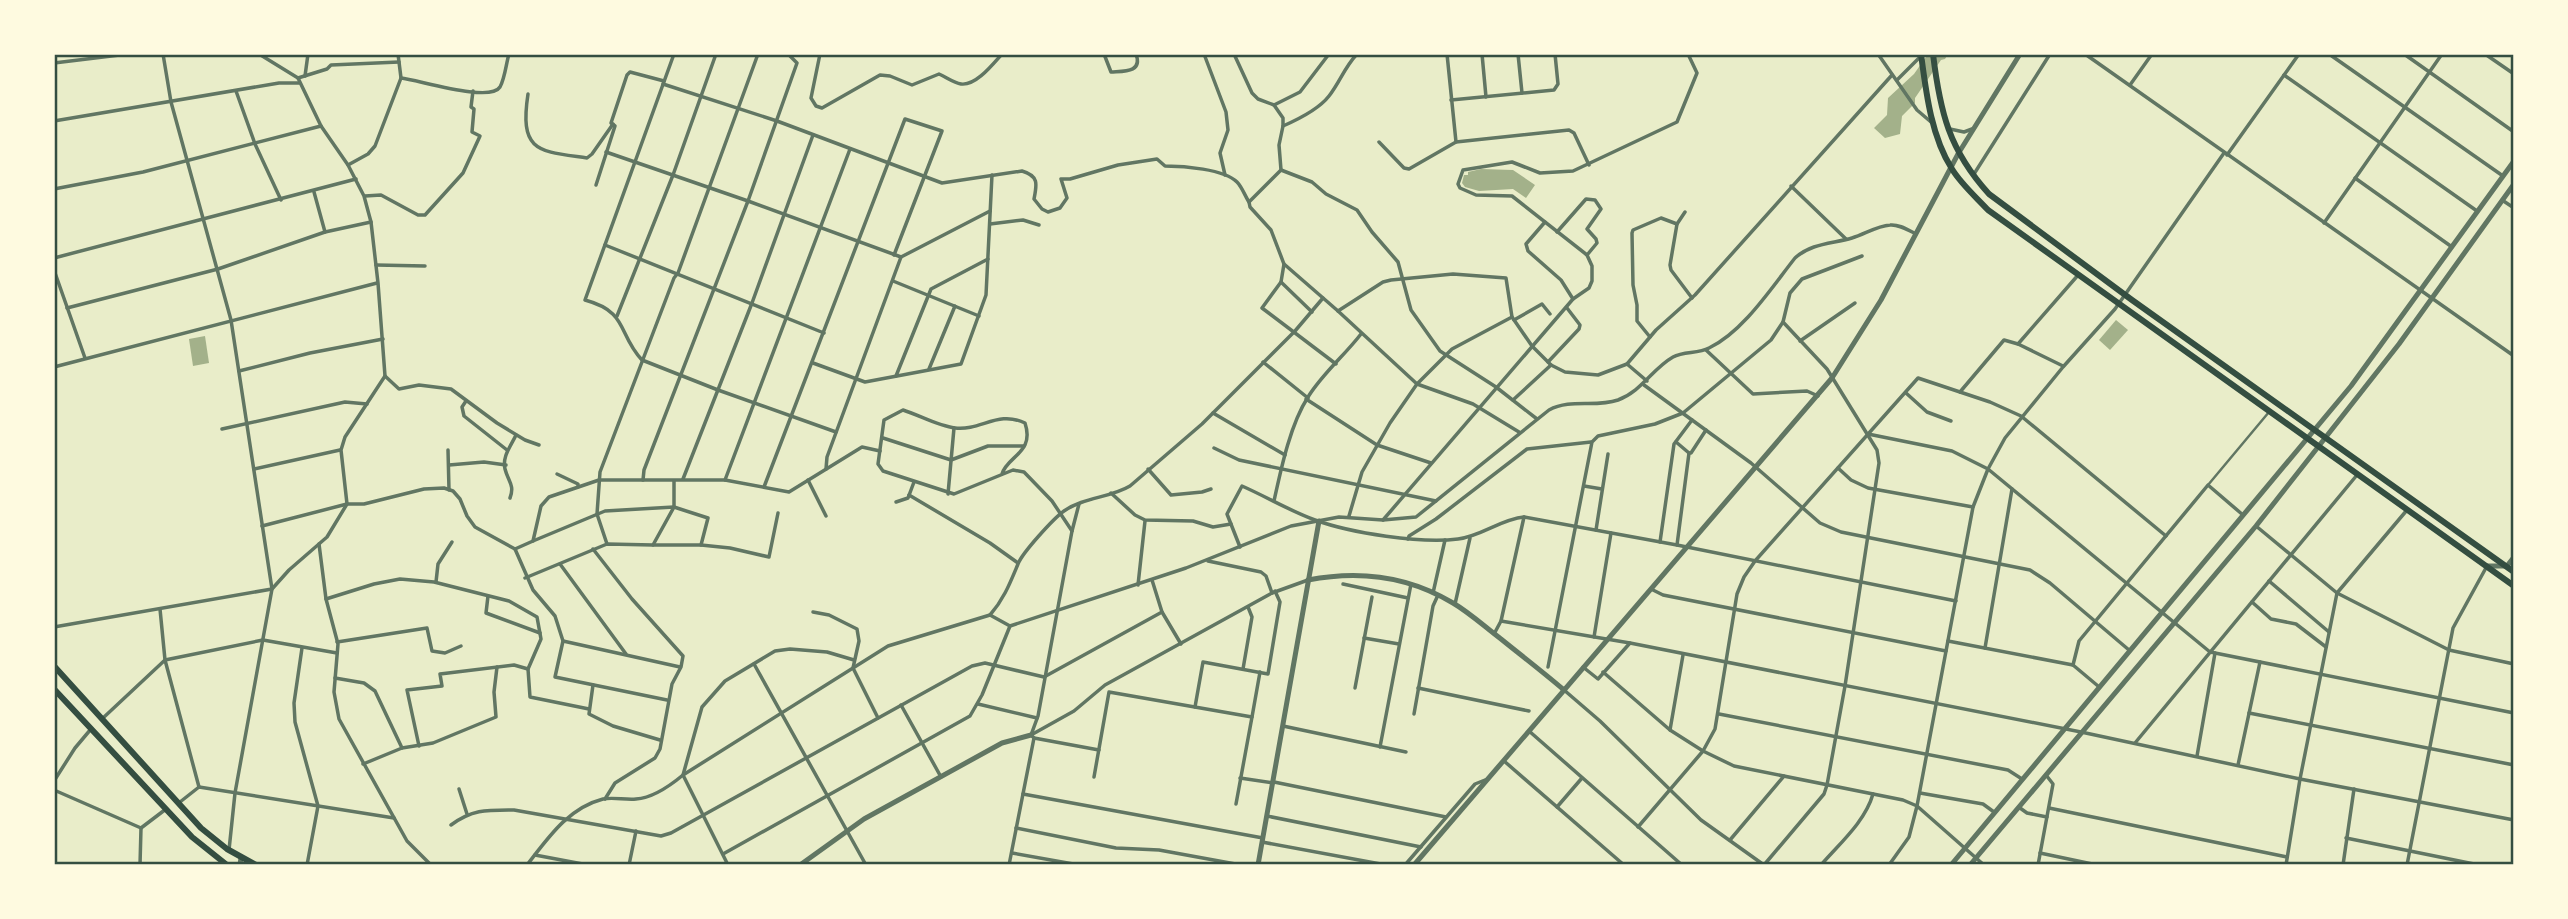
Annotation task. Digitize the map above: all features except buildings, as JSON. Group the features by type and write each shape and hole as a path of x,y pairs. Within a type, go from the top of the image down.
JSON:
{"main road":[{"path":"1933,54 1945,122 1958,154 1972,175 2006,208 2514,572"},
{"path":"1921,56 1933,123 1951,168 1988,210 2514,586"},
{"path":"54,666 201,828 240,861 256,865"},
{"path":"54,689 198,844 227,865"}],"street":[{"path":"54,63 128,54"},
{"path":"163,54 171,102 231,320 272,589 235,793 227,865"},
{"path":"54,627 272,589 336,525 347,504 341,450 345,437 385,376 371,222 365,196 321,125 298,80 259,54"},
{"path":"305,77 308,54"},
{"path":"348,165 368,154 375,146 401,78 398,54"},
{"path":"401,78 461,92 498,90 509,54"},
{"path":"674,54 585,300 606,307 617,316 635,352 642,360 836,432"},
{"path":"617,316 673,175 716,54"},
{"path":"607,544 597,514 599,480 758,54"},
{"path":"643,480 644,470 777,121 797,62 788,54"},
{"path":"820,54 811,98 816,106 822,108 880,75 912,85 939,74 959,84 971,82 1002,54"},
{"path":"1104,54 1111,72 1131,71 1136,67 1136,54"},
{"path":"1204,54 1226,112 1228,130 1220,153 1225,175"},
{"path":"1234,54 1252,93 1258,99 1274,105 1283,118 1279,145 1281,170"},
{"path":"1274,105 1300,92 1329,54"},
{"path":"1283,127 1315,108 1329,96 1345,67 1357,54"},
{"path":"1447,54 1456,142"},
{"path":"1482,54 1486,97"},
{"path":"1518,54 1522,93"},
{"path":"1451,100 1557,88 1555,54"},
{"path":"1383,520 1573,299 1584,294 1592,281 1592,266 1587,255 1510,195 1476,195 1460,188 1458,184 1463,170 1512,162 1533,172 1565,173 1676,122 1698,73 1688,54"},
{"path":"1878,54 1915,107 1933,123"},
{"path":"1414,865 1832,378 1881,300 1958,154 2020,54"},
{"path":"1972,175 1977,172 2050,54"},
{"path":"2085,54 2513,353"},
{"path":"2130,85 2152,54"},
{"path":"1889,865 1909,837 1917,806 1973,507 1988,469 2021,416 2120,303 2297,56 2290,54"},
{"path":"2329,54 2503,176"},
{"path":"2404,54 2514,132"},
{"path":"2324,223 2442,54"},
{"path":"2486,54 2514,74"},
{"path":"1898,82 1921,56"},
{"path":"54,121 298,80 331,65 399,62"},
{"path":"596,185 615,126 611,123 631,72 777,121 942,183 1022,171 1030,173 1038,186 1034,199 1048,212 1060,208 1067,198 1061,179 1070,179 1118,164 1157,159 1165,166 1182,166 1225,175 1237,182 1250,206 1271,230 1284,264 1417,384 1479,407 1520,432"},
{"path":"1338,310 1383,282 1453,274 1506,278 1513,319 1549,364 1565,372 1598,375 1626,364 1650,337 1692,298 1892,75"},
{"path":"2284,75 2478,212"},
{"path":"236,91 255,144 281,200"},
{"path":"365,196 381,195 418,215 425,215 463,173 480,136 472,132 472,91"},
{"path":"528,94 526,110 530,139 543,151 587,158 613,124"},
{"path":"764,487 905,120 942,131 894,255"},
{"path":"1945,122 1951,130 1958,132 1968,131 1976,125"},
{"path":"54,189 187,161 321,125"},
{"path":"1379,142 1404,168 1409,169 1456,142 1569,130 1574,133 1589,164"},
{"path":"683,479 752,303 813,135"},
{"path":"724,480 850,149"},
{"path":"606,152 901,257"},
{"path":"1951,865 2351,386 2514,161"},
{"path":"1248,202 1281,170"},
{"path":"1281,170 1312,182 1326,194 1357,210 1385,250 1398,262 1411,310 1444,355 1496,387 1537,419"},
{"path":"813,363 865,382 961,364 986,295 992,175"},
{"path":"2355,178 2452,247"},
{"path":"54,258 356,180"},
{"path":"1970,865 2256,526 2399,344 2514,184"},
{"path":"1791,186 1846,239"},
{"path":"314,192 325,232"},
{"path":"1557,232 1586,199 1595,200 1601,209 1587,229 1597,243 1587,255"},
{"path":"2502,200 2514,208"},
{"path":"826,469 827,457 901,257 990,211"},
{"path":"1685,212 1677,224 1670,260 1671,270 1692,298"},
{"path":"1650,337 1637,321 1632,233 1633,230 1661,218 1677,224"},
{"path":"990,224 1023,220 1039,225"},
{"path":"67,308 218,269 325,232 371,222"},
{"path":"1545,222 1526,244 1528,251 1561,279 1573,299"},
{"path":"990,615 1010,626 1152,580 1291,526 1349,516 1383,520 1416,517 1520,432 1559,405 1614,401 1630,395 1646,383 1670,358 1706,350 1735,328 1804,250 1887,225 1897,225 1916,234"},
{"path":"605,245 824,333"},
{"path":"1548,667 1592,442 1598,436 1656,424 1683,413 1771,340 1783,322 1790,293 1795,285 1802,279 1862,257"},
{"path":"896,376 931,289 988,259"},
{"path":"1284,264 1281,282 1262,308 1336,364"},
{"path":"376,265 425,266"},
{"path":"54,270 85,359"},
{"path":"2018,344 2079,274"},
{"path":"892,280 979,316"},
{"path":"54,367 378,282"},
{"path":"1281,282 1312,312"},
{"path":"527,865 557,826 579,809 605,799 639,799 672,785 683,775 888,646 990,615 1004,598 1018,563 1061,513 1079,503 1130,486 1213,413 1295,331 1323,298"},
{"path":"1800,341 1855,303"},
{"path":"1349,516 1356,485 1377,445 1417,384 1444,355 1473,336 1542,304 1550,314"},
{"path":"929,369 955,306"},
{"path":"1513,400 1579,329 1580,325 1566,307"},
{"path":"800,865 847,831 1002,743 1033,736 1074,711 1105,685 1274,592 1308,580 1338,574 1411,584 1455,604 1600,721 1701,820 1764,865 1824,794 1827,785 1879,463 1877,450 1832,378 1783,322"},
{"path":"1274,501 1280,470 1307,398 1361,334"},
{"path":"239,371 310,353 383,340"},
{"path":"1960,392 2004,340 2018,344 2063,367"},
{"path":"1706,350 1753,394 1807,391 1818,396"},
{"path":"1263,362 1307,398 1377,445 1431,463"},
{"path":"1626,364 1683,413 1756,467 1820,523 1841,532 1868,538 2021,567 2039,575 2129,650"},
{"path":"385,376 399,389 419,385 451,389 478,411 516,435 539,445"},
{"path":"1638,827 1703,751 1715,729 1737,594 1744,577 1755,561 1918,378 1990,402 2021,416 2166,536"},
{"path":"1906,393 1927,412 1951,421"},
{"path":"467,400 462,407 464,416 507,450"},
{"path":"222,429 345,402 368,405"},
{"path":"1002,474 1004,468 1024,446 1027,429 1025,423 1008,417 954,428 900,410 884,420 878,464 883,471 948,494 1013,470 1024,472 1061,513 1072,531"},
{"path":"2073,665 2079,641 2094,621 2270,411"},
{"path":"1213,413 1285,455"},
{"path":"1661,542 1676,442 1692,420"},
{"path":"948,494 954,428"},
{"path":"1676,545 1689,453 1706,430"},
{"path":"1868,434 1952,452 1988,469 2210,652 2514,713"},
{"path":"510,498 512,485 505,469 507,450 516,435"},
{"path":"883,438 951,460 988,446 1024,446"},
{"path":"1408,539 1527,449 1592,442"},
{"path":"1676,442 1689,453"},
{"path":"533,541 541,506 549,498 599,480 724,480 789,492 862,447 880,451"},
{"path":"1214,448 1239,460 1280,470 1436,501"},
{"path":"254,469 341,450"},
{"path":"448,450 449,490"},
{"path":"1596,530 1608,454"},
{"path":"449,465 484,462 506,465"},
{"path":"1839,468 1861,485 1973,507"},
{"path":"1148,469 1171,495 1211,489"},
{"path":"557,474 578,484 578,487"},
{"path":"2135,743 2357,474"},
{"path":"653,545 674,507 674,480"},
{"path":"808,480 826,516"},
{"path":"896,502 903,501 909,495 914,482"},
{"path":"2208,485 2243,514"},
{"path":"1240,547 1227,513 1242,486 1319,521 1408,539 1445,540 1471,537 1510,519 1524,517 1956,600"},
{"path":"1583,486 1602,489"},
{"path":"262,526 347,504 364,505 424,489 449,490 460,499 475,527 515,549 525,578 555,616 563,641 555,677 668,701"},
{"path":"1985,648 2012,489"},
{"path":"1111,494 1135,515 1145,520 1193,521 1213,527 1231,524"},
{"path":"909,495 990,542 1018,563"},
{"path":"1009,865 1079,503"},
{"path":"515,549 605,511 674,507 708,518 701,545"},
{"path":"2286,865 2337,593 2407,510"},
{"path":"525,578 607,544 701,545 769,556 778,513"},
{"path":"1494,634 1501,621 1524,517"},
{"path":"1138,584 1145,520"},
{"path":"1258,865 1319,521"},
{"path":"2256,526 2337,593 2449,650 2514,664"},
{"path":"1594,637 1611,533"},
{"path":"1455,604 1471,537"},
{"path":"1414,714 1445,540"},
{"path":"436,582 438,564 452,542"},
{"path":"319,544 326,599 337,642 334,692 339,719 407,841 431,865"},
{"path":"593,549 632,599 683,656 668,701 660,749 655,758 615,783 605,799"},
{"path":"2407,865 2453,628 2487,566 2507,566 2514,557"},
{"path":"1195,707 1203,662 1268,674 1280,602 1261,572 1207,560"},
{"path":"559,564 627,655"},
{"path":"326,599 400,579 436,582 509,601 537,617 541,639 528,669 530,696 589,709"},
{"path":"1152,580 1162,612 1181,644"},
{"path":"2269,581 2329,632"},
{"path":"1343,584 1408,598"},
{"path":"1380,747 1411,584"},
{"path":"1651,589 1663,595 1947,651"},
{"path":"488,596 486,613 540,633"},
{"path":"1355,688 1372,597"},
{"path":"2251,602 2271,618 2296,624 2326,647"},
{"path":"1243,669 1252,617 1248,607"},
{"path":"160,609 165,660 199,786"},
{"path":"813,612 829,615 857,629 859,641 853,668 878,718"},
{"path":"451,825 467,814 514,810 661,836 671,833 972,666 981,663 1044,677 1162,612"},
{"path":"1501,621 1630,643 2514,820"},
{"path":"723,853 966,719 977,704 1010,626"},
{"path":"337,642 427,628 432,651 445,653 461,646"},
{"path":"1364,638 1399,644"},
{"path":"103,718 165,660 263,640 337,653"},
{"path":"563,641 681,667"},
{"path":"1948,641 2073,665 2098,686"},
{"path":"1583,667 1598,679 1630,643"},
{"path":"302,648 294,703 295,722 318,806 307,865"},
{"path":"728,865 683,775 697,720 706,700 725,681 775,651 790,649 827,652 854,660"},
{"path":"2197,756 2215,653"},
{"path":"1670,730 1683,654"},
{"path":"2238,765 2260,662"},
{"path":"754,664 866,865"},
{"path":"419,746 407,690 442,687 440,674 514,665 528,669"},
{"path":"363,764 402,748 433,743 496,717 494,692 498,667"},
{"path":"1603,672 1670,730 1703,751 1734,766 1903,800 1917,806 1983,865"},
{"path":"1236,804 1260,673"},
{"path":"335,678 364,682 375,691 402,748"},
{"path":"593,685 589,714 613,726 660,740"},
{"path":"1094,777 1109,692 1105,685"},
{"path":"1418,688 1529,711"},
{"path":"1109,692 1252,717"},
{"path":"977,704 1037,718"},
{"path":"901,705 941,777"},
{"path":"2249,713 2514,765"},
{"path":"1719,714 2008,770 2022,779"},
{"path":"1283,726 1406,752"},
{"path":"54,781 91,729"},
{"path":"1528,731 1678,864"},
{"path":"1033,736 1099,750"},
{"path":"1504,760 1625,865"},
{"path":"2038,865 2053,784 2046,775"},
{"path":"1730,840 1784,776"},
{"path":"1240,778 1446,817"},
{"path":"1405,865 1475,784 1489,778"},
{"path":"1557,807 1582,778"},
{"path":"199,786 394,818"},
{"path":"179,803 199,786"},
{"path":"459,789 467,814"},
{"path":"2343,865 2354,789"},
{"path":"54,790 141,828"},
{"path":"1920,793 1983,804 1994,812"},
{"path":"1023,794 1387,865"},
{"path":"1821,865 1862,817 1873,794"},
{"path":"2019,807 2027,813 2047,817"},
{"path":"2049,808 2287,857"},
{"path":"141,828 166,809"},
{"path":"1267,816 1421,847"},
{"path":"140,865 141,828"},
{"path":"1016,828 1116,848 1159,850 1241,865"},
{"path":"629,865 636,831"},
{"path":"2346,838 2479,865"},
{"path":"1012,852 1079,865"},
{"path":"2040,853 2097,865"},
{"path":"535,855 588,865"},
{"path":"54,864 60,865"}],"shaded area":[{"path":"1928,54 1948,54 1915,98 1915,103 1902,116 1900,134 1885,138 1874,128 1887,115 1888,98 1914,74"},
{"path":"1481,169 1513,170 1535,185 1526,198 1513,189 1479,191 1465,187 1462,183 1464,175"},
{"path":"2116,320 2128,330 2110,350 2099,340"},
{"path":"205,336 209,363 193,366 189,339"}]}
